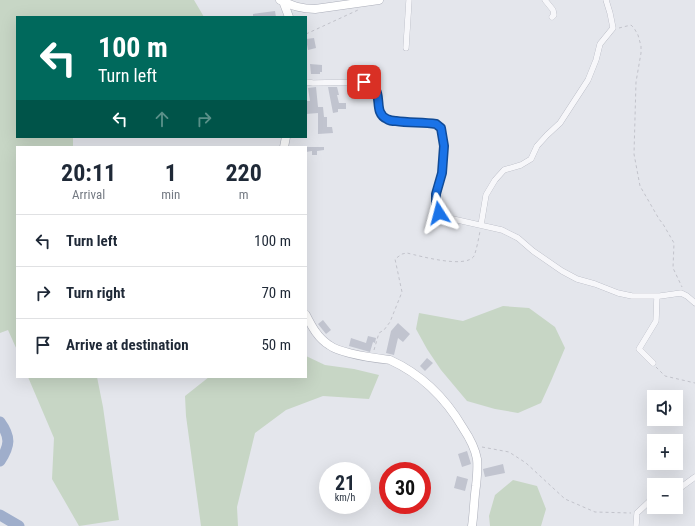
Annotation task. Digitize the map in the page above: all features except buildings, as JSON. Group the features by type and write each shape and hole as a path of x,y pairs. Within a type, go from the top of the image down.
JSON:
{"main road":[{"path":"281,1 298,8 315,9 378,0"},
{"path":"281,1 288,16"},
{"path":"307,317 317,333 330,346 345,352 390,360 431,387 452,411 473,445 477,458 472,526"}],"street":[{"path":"406,48 409,0"},
{"path":"545,0 553,10 554,15 552,17"},
{"path":"481,225 486,195 495,180 504,170 521,165 531,159 536,146 560,123 588,80 596,60 600,44 613,28 606,0"},
{"path":"307,82 364,82 373,87 375,90 378,98 379,112 382,117 389,120 402,122 436,124 441,128 444,146 442,173 436,194 436,207 439,213 444,217 502,230 518,238 562,271 577,279 618,293 632,296 657,296 681,293 695,303"},
{"path":"653,363 639,349 656,321 657,296"},
{"path":"683,486 695,477"},
{"path":"636,526 637,512 647,503"}],"path":[{"path":"307,34 358,10"},
{"path":"613,28 631,25 640,41 641,53 636,82 634,154 640,186 674,243 673,268 687,296"},
{"path":"373,357 379,332 384,330 390,322 402,292 395,259 402,254 407,253 439,260 462,262 469,260 474,256 481,225"},
{"path":"653,363 665,376 695,383"},
{"path":"473,445 509,452 526,463 565,499 595,512 637,512"}],"green space":[{"path":"0,0 194,0 203,16 16,16 16,138 73,138 73,146 16,146 16,348 8,330 0,333"},
{"path":"503,306 529,308 555,327 565,348 541,403 518,413 495,409 467,401 441,370 416,329 419,313 463,321"},
{"path":"307,356 325,365 354,369 379,375 369,399 323,396 286,410 255,433 237,507 238,526 201,526 186,416 185,396 208,378 307,378"},
{"path":"28,378 97,378 103,407 119,520 79,526 52,479 54,438"},
{"path":"513,480 537,486 546,509 541,526 490,526 489,516 495,495"}],"waterway":[{"path":"0,422 4,427 8,442 6,451 0,461"},
{"path":"0,515 19,526"}],"route":[{"path":"364,82 373,87 375,90 378,98 379,112 382,117 389,120 402,122 432,123 441,128 444,146 442,173 436,194 436,207 439,213"}]}
